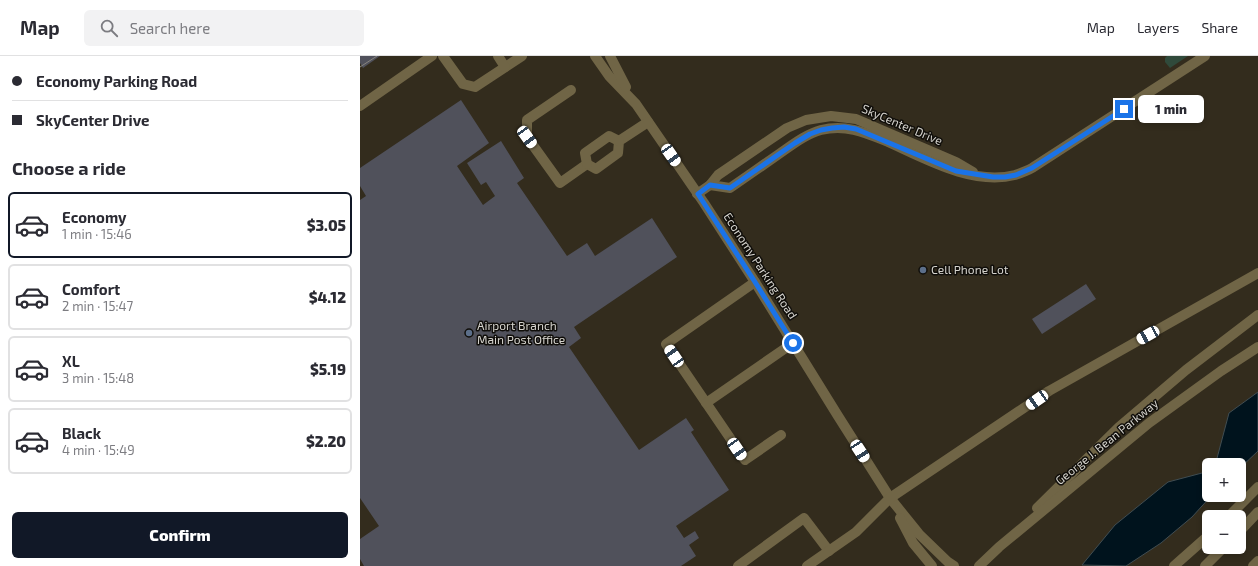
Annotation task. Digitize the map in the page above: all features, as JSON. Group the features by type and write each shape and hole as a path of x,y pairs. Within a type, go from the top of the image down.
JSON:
{"street":[{"path":"360,106 432,56"},
{"path":"443,56 463,84 475,87 522,56"},
{"path":"498,56 505,67"},
{"name":"Economy Parking Road","path":"595,56 609,76 636,104 698,194 755,282 890,498"},
{"path":"610,56 620,78 636,104"},
{"name":"SkyCenter Drive","path":"710,185 730,188 810,134 821,130 844,127 856,129 956,171 993,177 1016,175 1032,168 1205,56"},
{"path":"571,90 527,120 527,137 560,183 587,164"},
{"name":"SkyCenter Drive","path":"698,194 710,185 718,175 787,128 806,120 831,116 856,119 956,162 980,176"},
{"path":"619,141 648,122"},
{"path":"587,164 585,153 609,136 619,141"},
{"path":"587,164 596,169 618,153 619,141"},
{"path":"807,566 856,532 890,498 1049,391 1258,273"},
{"path":"755,282 666,344 745,460 781,435"},
{"path":"999,547 1119,427 1186,370 1258,315"},
{"path":"706,403 793,343"},
{"name":"George J. Bean Parkway","path":"978,566 1150,423 1221,371 1258,347"},
{"path":"1235,510 1258,488"},
{"path":"890,498 913,543 932,566"},
{"path":"890,498 919,534 954,566"},
{"path":"1246,525 1258,512"},
{"path":"738,566 804,518 829,551"},
{"path":"1174,566 1202,541"},
{"path":"1205,566 1217,554"},
{"path":"1253,566 1258,561"}],"shaded area":[{"path":"360,56 1258,56 1258,566 360,566"}],"green space":[{"path":"1167,56 1188,56 1170,68 1165,62 1165,58"}],"water":[{"path":"1258,392 1258,451 1246,462 1246,458 1217,458 1229,413"},
{"path":"1202,473 1202,502 1206,502 1192,517 1161,543 1126,566 1082,565 1115,525 1168,482"}],"building":[{"path":"360,56 380,56 363,68 360,63"},
{"name":"Airport Branch Main Post Office","path":"461,100 489,143 457,166 483,205 495,196 486,182 481,185 467,163 501,141 524,178 517,183 567,256 587,243 595,256 652,218 677,257 574,327 581,338 569,347 639,450 686,418 694,430 691,432 729,490 676,526 684,538 695,531 699,538 689,545 696,556 681,566 364,566 360,559 360,539 379,526 360,498 360,200 366,196 360,186 360,168"},
{"path":"1086,284 1096,299 1042,334 1032,319"}],"tram line":[{"path":"360,67 377,56"}],"place":[{"name":"Cell Phone Lot","path":"923,270"},
{"name":"Airport Branch Main Post Office","path":"469,333"}],"route":[{"path":"793,343 698,194 710,185 730,188 802,138 821,130 844,127 856,129 956,171 993,177 1016,175 1032,168 1124,109"}]}
